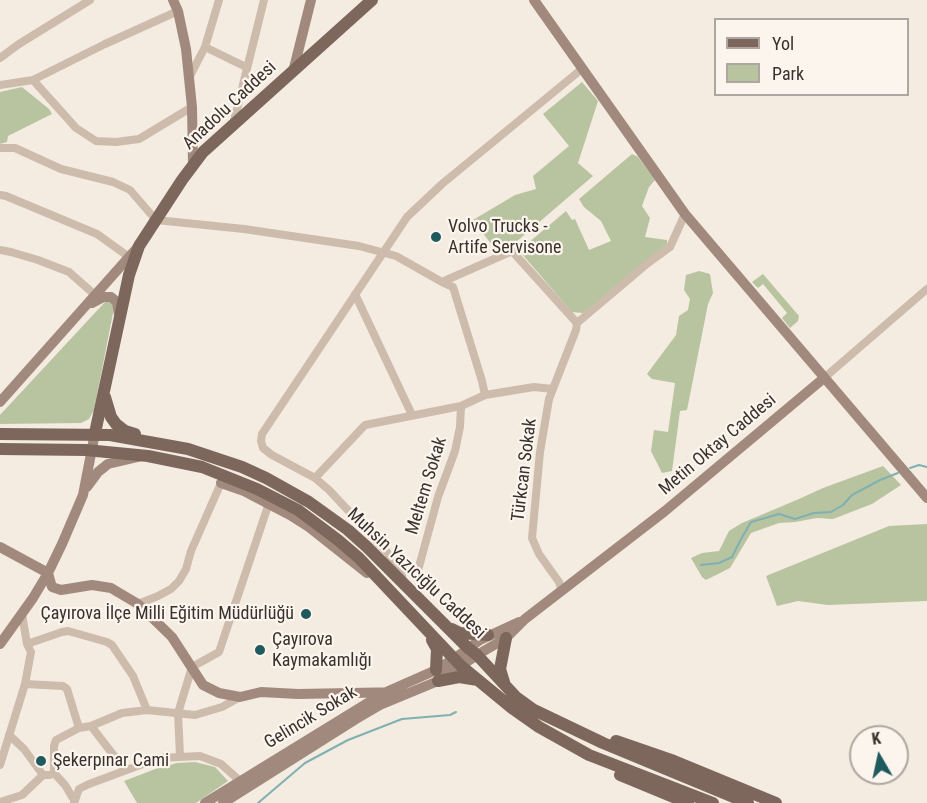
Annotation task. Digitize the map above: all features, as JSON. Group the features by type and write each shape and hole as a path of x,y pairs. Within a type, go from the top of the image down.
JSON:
{"main road":[{"name":"Anadolu Caddesi","path":"95,434 129,275 139,246 193,164 211,144 367,2"},
{"path":"104,391 111,417 120,428 188,449"},
{"name":"Muhsin Yazıcığlu Caddesi","path":"0,434 110,435 188,449 242,467 266,478 309,502 348,530 516,697 534,710 603,743 748,803"},
{"name":"Muhsin Yazıcığlu Caddesi","path":"0,449 92,450 148,456 202,467 256,489 298,510 358,558 458,662 512,708 589,755 713,803"},
{"path":"447,627 460,633 488,635"},
{"path":"425,629 438,649 437,675 479,680"},
{"path":"506,638 500,669 506,686"},
{"path":"555,721 649,752 776,803"},
{"path":"548,732 568,752 688,803"}],"street":[{"path":"0,58 90,0"},
{"path":"172,0 178,11 186,49 192,107 193,164"},
{"path":"189,77 205,47 219,0"},
{"path":"232,126 264,0"},
{"path":"292,72 311,0"},
{"path":"534,0 685,214 927,498"},
{"path":"0,85 33,80 178,11"},
{"path":"205,47 246,67"},
{"path":"414,595 387,552 329,490 315,478 263,448 262,434 407,217 442,184 583,68"},
{"path":"33,80 76,128 96,141 116,142 139,139 192,107"},
{"path":"0,148 15,148 61,169 113,182 130,190 156,220 242,229 359,246 396,256 453,287 485,395"},
{"path":"0,195 6,195 97,234 129,257"},
{"path":"442,282 512,251 577,323 670,247 685,214"},
{"path":"0,402 139,246"},
{"path":"0,250 38,260 69,273 95,295"},
{"name":"Metin Oktay Caddesi","path":"472,652 506,638 525,619 665,511 927,289"},
{"path":"354,294 412,415"},
{"path":"81,310 97,299 111,297 117,302 119,318"},
{"name":"Türkcan Sokak","path":"562,591 559,582 538,554 532,538 540,452 549,399 577,323"},
{"path":"315,478 365,425 461,406 485,395 534,387 553,389"},
{"name":"Meltem Sokak","path":"417,574 438,497 455,451 461,406"},
{"path":"0,644 48,573 77,511 95,434"},
{"path":"82,495 98,472 108,464 148,456"},
{"path":"138,604 171,589 179,581 221,483"},
{"name":"Muhsin Yazıcığlu Caddesi","path":"221,483 269,503 309,527 394,596"},
{"path":"180,756 178,712 192,667 219,652 269,503"},
{"path":"0,547 48,573 52,587 61,590 92,585 111,588 138,604 172,637 203,685 219,693 240,697"},
{"path":"31,564 44,567 56,556"},
{"path":"0,765 25,684 30,651 22,614"},
{"name":"Metin Oktay Caddesi","path":"472,652 488,635 525,619"},
{"path":"27,644 68,631 107,642 112,645 133,676 147,710"},
{"name":"Gelincik Sokak","path":"224,803 372,710 413,691 472,652"},
{"name":"Gelincik Sokak","path":"205,803 384,693 437,675"},
{"path":"25,684 63,686 67,689 79,728"},
{"path":"74,801 65,785 54,773 56,740 115,714 147,710 195,715 222,707 240,697 261,692 298,694 413,691"},
{"path":"91,726 125,770"},
{"path":"9,735 24,749 42,774 54,773"},
{"path":"74,801 79,789 159,758 200,756 221,764 240,781"},
{"path":"2,801 22,795 42,774"}],"green space":[{"path":"582,82 598,101 578,163 593,176 509,248 498,253 473,220 515,195 536,189 533,176 569,146 543,114"},
{"path":"22,87 52,114 8,136 7,142 0,144 0,92"},
{"path":"632,154 638,157 655,180 649,187 642,206 650,218 645,237 667,240 667,244 583,313 572,312 522,254 521,249 566,211 572,220 575,219 589,250 611,241 601,221 584,207 579,199"},
{"path":"699,271 710,274 713,293 708,304 687,410 680,411 672,471 662,473 651,451 654,430 668,432 675,383 652,379 647,374 676,335 679,316 688,310 690,299 684,290 686,275"},
{"path":"763,274 799,316 798,321 790,328 782,318 787,313 763,284 758,288 752,282"},
{"path":"110,301 114,304 114,308 94,410 89,419 81,423 0,424 0,415 105,302"},
{"path":"883,466 901,485 872,504 833,519 817,518 779,523 751,533 730,568 706,580 691,558 702,553 719,551 729,531 742,523 823,488"},
{"path":"927,524 927,601 828,605 798,601 777,606 766,576 889,526"},
{"path":"195,762 215,767 228,781 196,803 137,803 124,781 158,768 177,763"}],"waterway":[{"path":"910,468 919,465 927,467"},
{"path":"701,565 719,563 732,557 751,522 779,514 795,519 814,513 831,512 843,505 852,495 898,473"},
{"path":"258,803 305,763 348,740 402,719 450,715 456,712"}],"place":[{"name":"Volvo Trucks - Artife Servisone","path":"436,237"},
{"name":"Çayırova İlçe Milli Eğitim Müdürlüğü","path":"306,614"},
{"name":"Çayırova Kaymakamlığı","path":"260,650"},
{"name":"Şekerpınar Cami","path":"41,761"}]}
